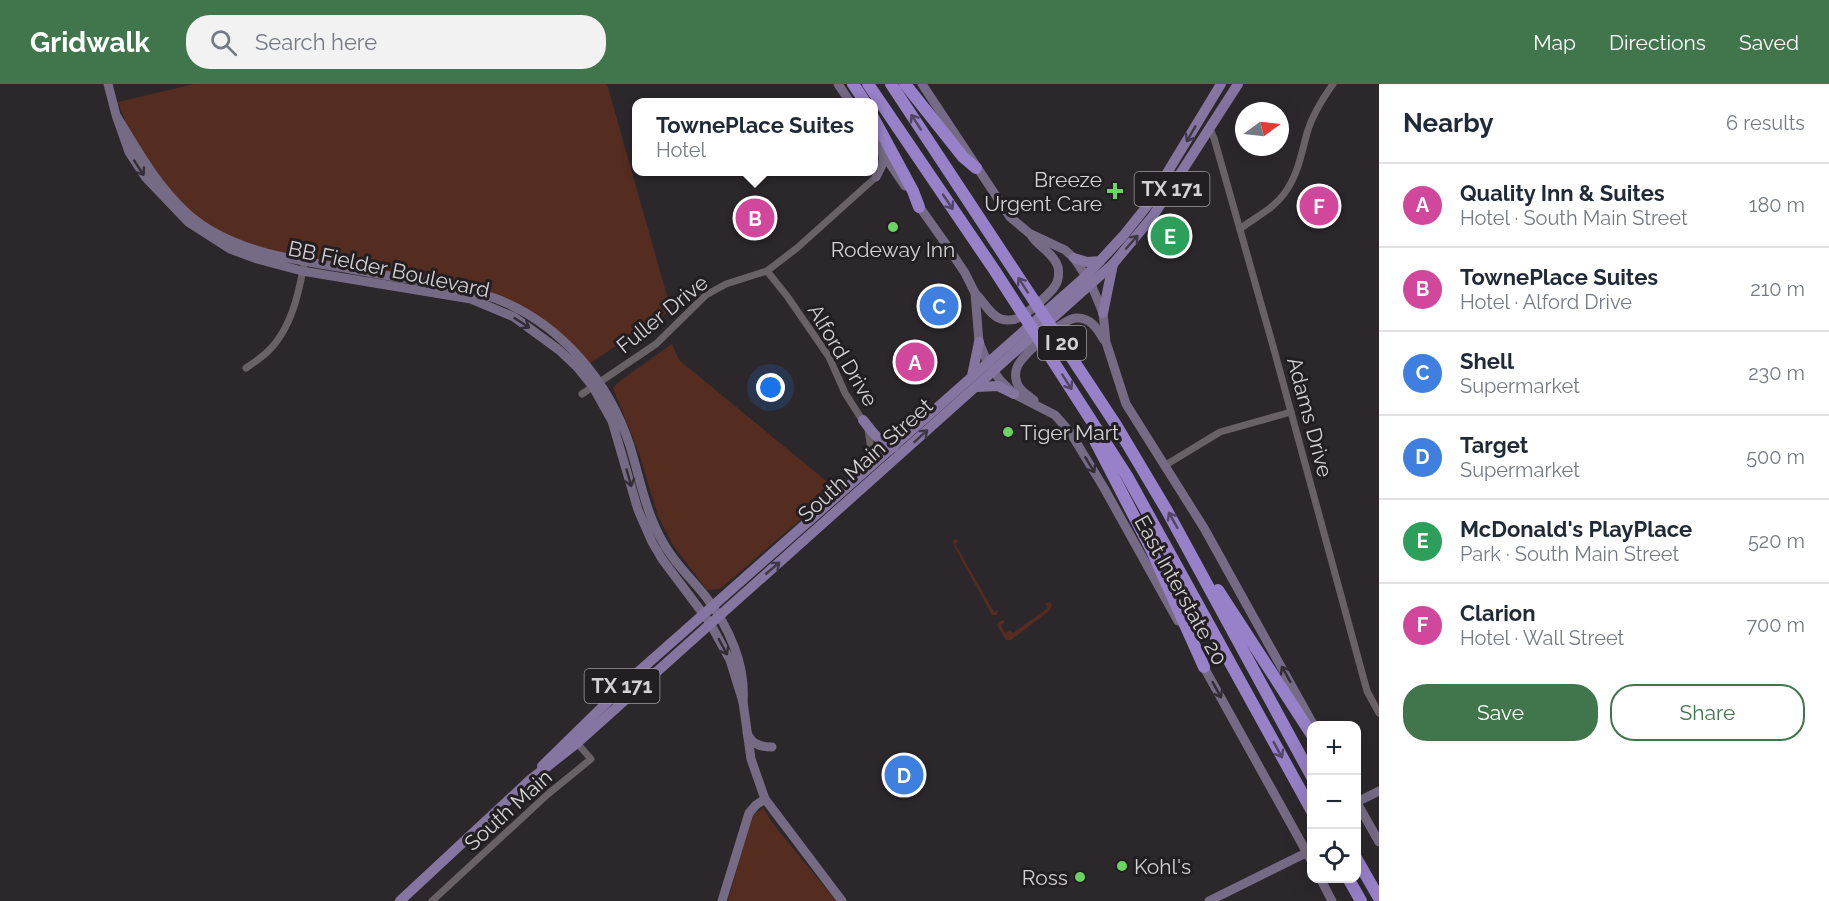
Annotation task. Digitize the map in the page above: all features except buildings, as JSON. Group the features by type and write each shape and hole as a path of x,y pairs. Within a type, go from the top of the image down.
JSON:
{"highway":[{"path":"853,84 862,98"},
{"name":"I 20","path":"868,84 877,98"},
{"name":"I 20","path":"891,84 1116,425 1192,556 1310,775"},
{"path":"904,84 963,157 976,168"},
{"name":"I 20","path":"878,99 1083,407 1145,507 1307,804"},
{"path":"878,126 913,191 919,207"},
{"path":"1083,407 1090,431 1152,551 1204,667"},
{"path":"1192,556 1204,566 1307,729"},
{"path":"1361,867 1379,898"},
{"path":"1350,883 1361,901"}],"main road":[{"name":"BB Fielder Boulevard","path":"108,84 129,152 146,178 188,222 230,249 257,259 471,299 514,317 560,350 597,385 625,432 656,529 669,554 711,615 730,660 743,702 751,759 765,799 842,901"},
{"path":"838,84 847,98"},
{"path":"922,84 1010,217 1029,233 1065,250 1074,258 1089,280 1104,313"},
{"name":"South Main Street","path":"1089,280 1100,261 1136,222 1153,198 1221,84"},
{"path":"1210,129 1207,117 1226,84"},
{"name":"South Main Street","path":"400,901 530,780 577,743 895,445 974,381 1018,350 1089,280 1113,264 1153,216 1238,84"},
{"path":"878,146 944,240 975,293 979,342 974,381 998,386 1014,394"},
{"path":"878,173 883,163 883,153"},
{"path":"876,177 888,172 897,175"},
{"path":"975,293 999,318 1015,319 1023,315 1052,289 1058,278 1056,261 1035,242 1029,233"},
{"path":"1074,258 1087,262 1100,261"},
{"path":"1113,264 1104,313 1106,342 1126,404 1231,575 1311,721"},
{"path":"1040,405 1020,389 1016,382 1018,350 1064,322 1076,318 1091,322 1106,342"},
{"path":"979,342 991,368"},
{"name":"East Interstate 20","path":"991,368 1014,394 1040,405 1055,415 1070,432 1104,488 1306,852"},
{"name":"South Main Street","path":"530,780 551,755 637,673 711,615 867,485 974,381"},
{"path":"863,420 883,443 895,445 893,453 884,463 886,468"},
{"path":"867,485 876,462"},
{"path":"746,729 752,741 760,746 772,747 761,751 751,759"},
{"path":"1361,800 1379,790"},
{"path":"722,901 749,813 765,799"},
{"path":"1361,809 1379,842"},
{"path":"1209,901 1306,852"},
{"path":"1322,883 1332,901"}],"street":[{"path":"1240,229 1268,211 1283,195 1301,160 1312,118 1333,84"},
{"name":"Adams Drive","path":"1210,129 1240,229 1367,691 1379,713"},
{"path":"767,271 876,177"},
{"path":"246,368 266,353 289,319 306,247"},
{"name":"Fuller Drive","path":"582,394 656,344 706,295 726,284 767,271"},
{"name":"Alford Drive","path":"767,271 830,357 845,393 868,429 871,450 876,462"},
{"path":"1164,466 1220,432 1291,412"},
{"name":"South Main","path":"432,901 548,794 591,759 577,743"}],"shaded area":[{"path":"194,84 607,84 671,310 590,363 573,345 500,297 289,256 225,235 196,216 171,194 131,136 118,102"},
{"path":"672,344 679,360 836,489 720,589 707,590 673,545 658,516 639,453 613,388"},
{"path":"955,539 959,541 955,544 994,612 998,610 997,615 992,615 954,546"},
{"path":"1050,602 1052,605 1050,610 1011,640 1006,640 997,625 998,622 1003,620 1005,622 1001,625 1005,633 1010,630 1013,633 1048,608 1045,603"},
{"path":"763,808 774,825 836,901 728,901 751,816"}],"place":[{"name":"Breeze Urgent Care","path":"1115,191"},
{"name":"Clarion","path":"1319,206"},
{"name":"TownePlace Suites","path":"755,218"},
{"name":"Rodeway Inn","path":"893,227"},
{"name":"McDonald's PlayPlace","path":"1170,236"},
{"name":"Shell","path":"939,306"},
{"name":"Quality Inn & Suites","path":"915,362"},
{"name":"Tiger Mart","path":"1008,432"},
{"name":"Target","path":"904,775"},
{"name":"Kohl's","path":"1122,866"},
{"name":"Ross","path":"1080,877"}]}
